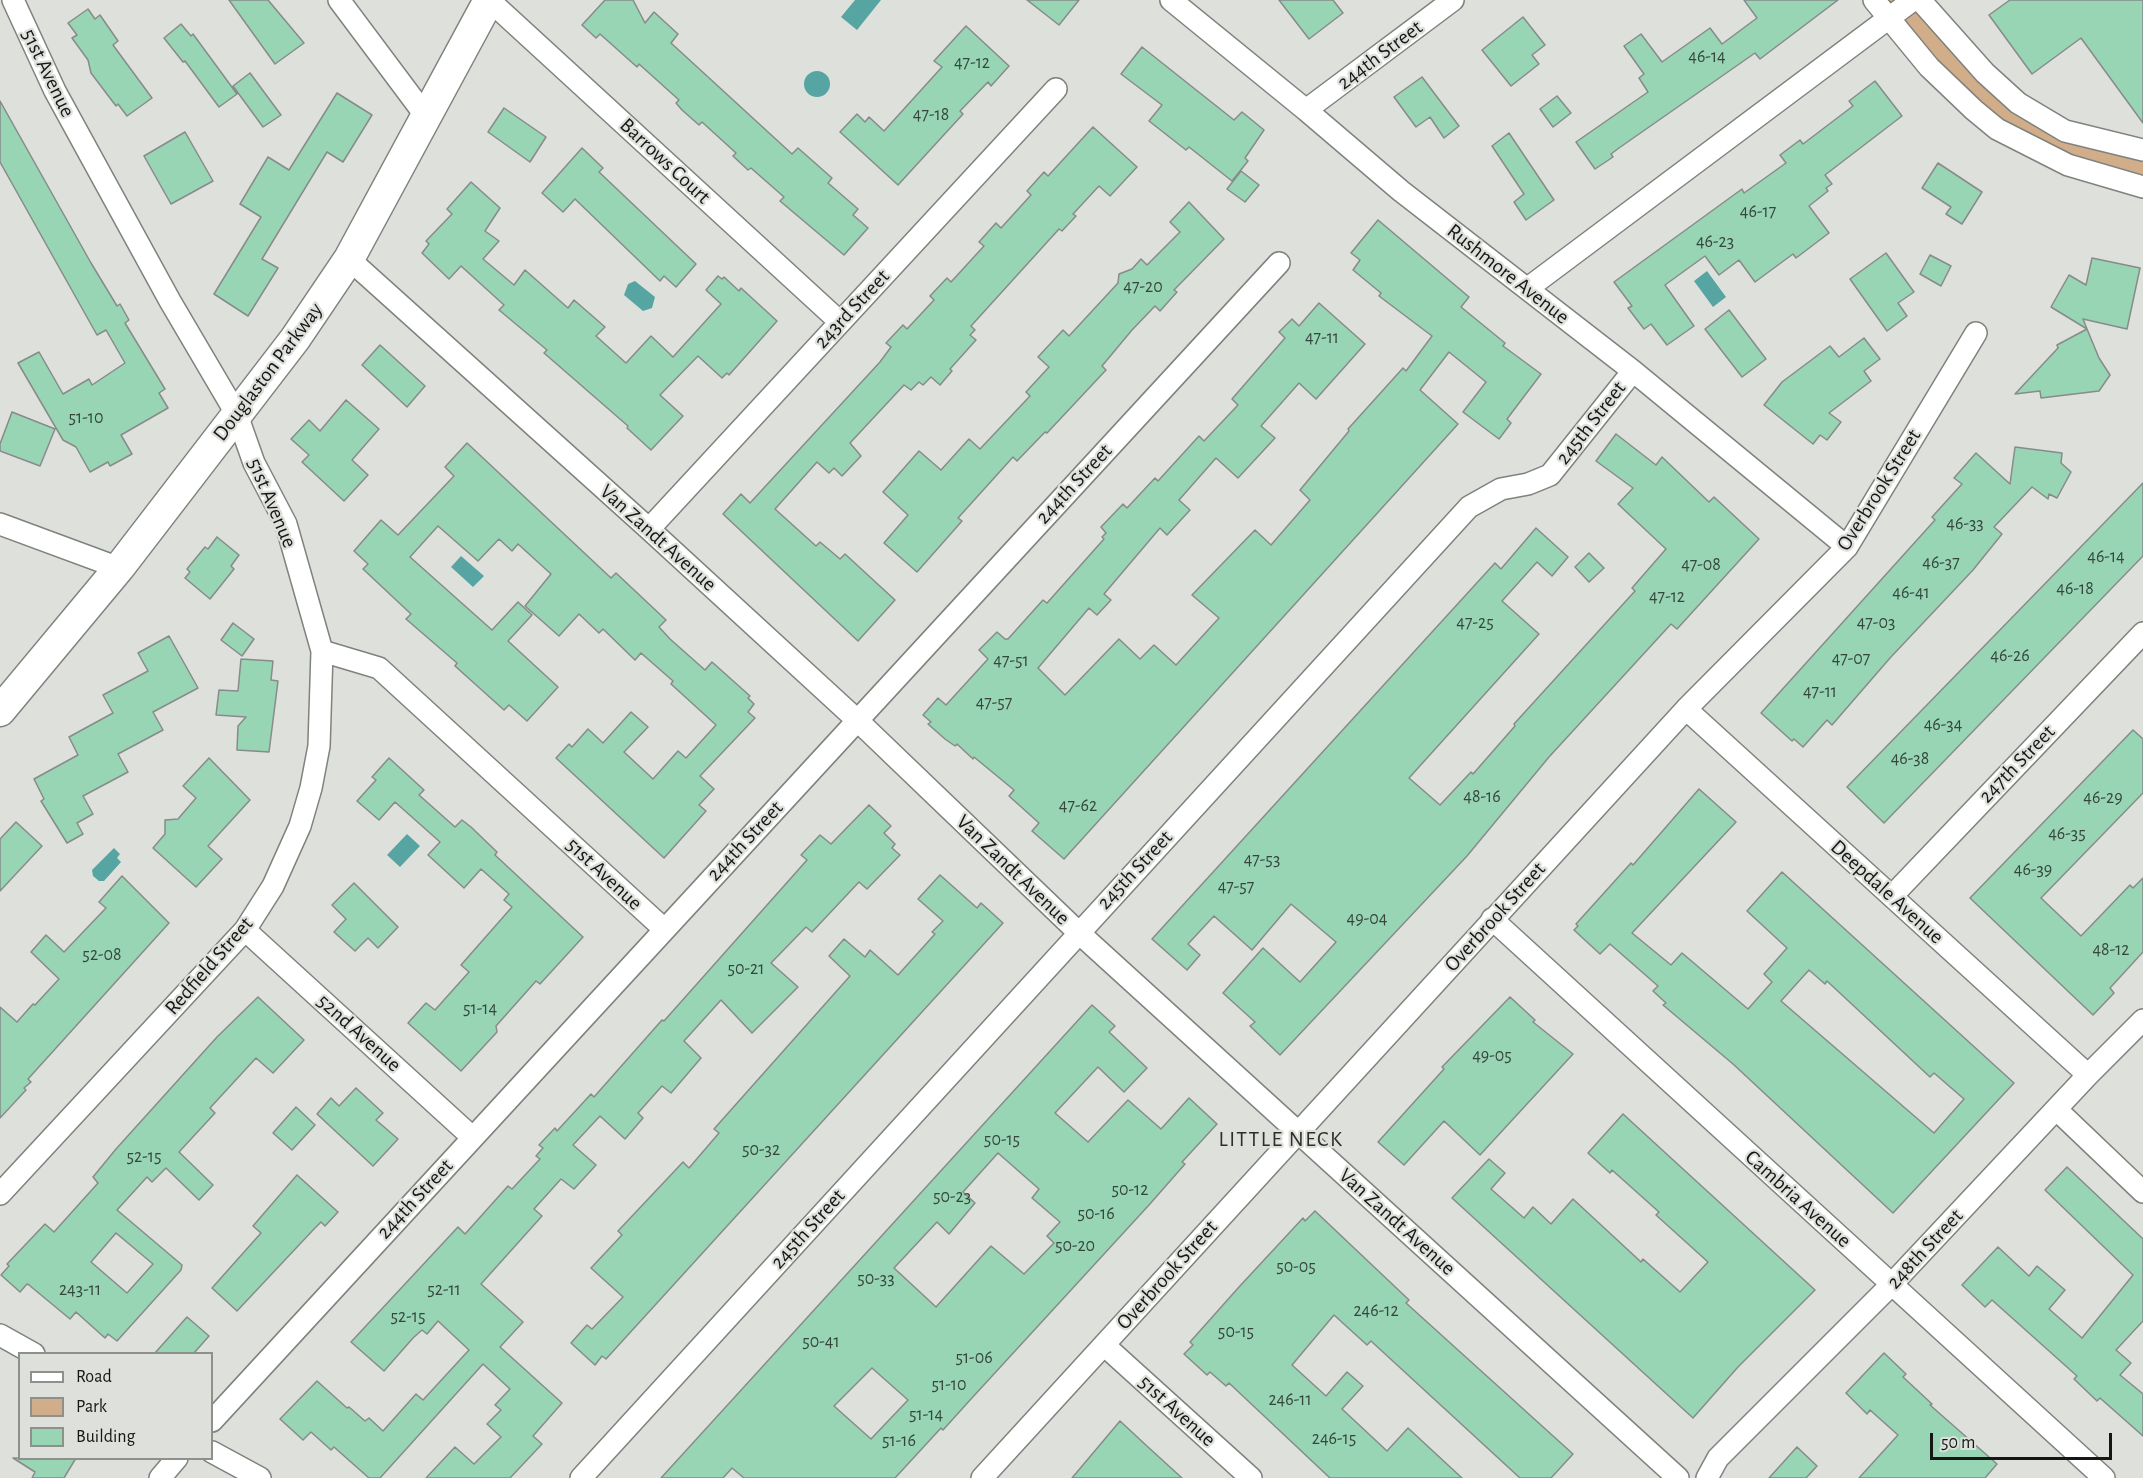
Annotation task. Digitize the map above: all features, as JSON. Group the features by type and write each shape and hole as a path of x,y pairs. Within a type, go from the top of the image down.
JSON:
{"main road":[{"name":"Douglaston Parkway","path":"0,711 119,568 295,339 349,259 425,114 489,0"}],"street":[{"name":"51st Avenue","path":"14,0 55,91 170,301 237,415 254,463 286,524 322,651 379,668 664,929"},
{"path":"339,0 425,114"},
{"name":"Barrows Court","path":"489,0 840,322"},
{"name":"Rushmore Avenue","path":"1171,0 1401,191 1633,371 1847,547"},
{"name":"244th Street","path":"1306,110 1453,0"},
{"path":"1874,0 1929,67 1997,129 2068,165 2143,187"},
{"path":"1528,288 1913,0"},
{"path":"1920,0 1985,73 2018,103 2065,131 2143,150"},
{"name":"243rd Street","path":"650,529 1056,89"},
{"name":"Van Zandt Avenue","path":"349,259 650,529 856,720 1078,932 1678,1478"},
{"name":"244th Street","path":"213,1419 1279,263"},
{"name":"Overbrook Street","path":"982,1478 1686,709 1847,547 1976,333"},
{"name":"245th Street","path":"581,1478 1469,507 1501,489 1528,484 1550,475 1633,371"},
{"path":"0,524 119,568"},
{"name":"247th Street","path":"1892,896 2143,633"},
{"name":"Redfield Street","path":"0,1194 245,930 273,886 300,826 311,788 319,746 322,651"},
{"name":"Deepdale Avenue","path":"1686,709 2088,1075"},
{"name":"Cambria Avenue","path":"1492,920 2104,1478"},
{"name":"52nd Avenue","path":"245,930 472,1137"},
{"name":"248th Street","path":"1707,1478 1718,1458 1891,1285 2088,1075 2143,1020"},
{"path":"2056,1110 2143,1192"},
{"path":"0,1335 32,1352"},
{"name":"51st Avenue","path":"1104,1345 1251,1478"},
{"path":"213,1453 260,1478"},
{"path":"160,1478 175,1460"}],"green space":[{"path":"1882,0 1912,0 2005,103 2143,156 2143,182 2069,160 2013,132 1972,100"}],"water":[{"path":"855,0 881,0 857,30 841,17"},
{"path":"817,71 826,75 830,84 826,93 817,97 808,93 804,84 808,75"},
{"path":"1707,271 1726,297 1713,307 1694,281"},
{"path":"635,281 655,297 652,308 643,311 624,295 628,284"},
{"path":"461,556 484,576 473,587 451,567"},
{"path":"407,834 420,846 400,867 387,855"},
{"path":"114,848 120,854 117,858 121,862 104,881 99,881 93,876 92,870"}],"building":[{"path":"229,0 268,0 304,43 275,64"},
{"path":"605,0 633,0 645,23 654,12 678,34 671,43 792,154 798,148 832,178 828,183 858,209 853,215 868,228 844,255 780,201 784,197 751,168 748,170 733,156 736,153 702,122 699,125 682,110 676,103 679,100 639,64 637,67 600,34 596,38 582,25"},
{"path":"1027,0 1079,0 1059,25"},
{"path":"1279,0 1333,0 1343,13 1309,39"},
{"path":"1744,0 1838,0 1760,59 1755,53 1619,148 1611,154 1613,157 1595,169 1576,142 1648,92 1639,78 1644,74 1624,46 1641,34 1662,62 1710,28 1722,44 1757,18"},
{"path":"2010,0 2143,0 2143,123 2081,38 2032,74 1989,15"},
{"path":"88,9 95,19 100,15 118,41 113,45 152,98 127,116 118,104 116,106 91,73 88,60 72,38 77,35 68,23"},
{"path":"1523,17 1545,45 1532,55 1539,64 1511,86 1482,50"},
{"path":"181,24 191,36 193,34 237,94 219,107 185,61 183,62 164,38"},
{"path":"966,26 1009,66 991,86 988,82 960,111 963,114 898,185 840,132 857,114 865,122 869,117 884,131 942,67 934,61"},
{"path":"1142,47 1234,120 1242,112 1264,130 1245,158 1248,161 1232,181 1189,147 1186,150 1149,121 1162,105 1121,74"},
{"path":"250,73 281,115 263,127 233,86"},
{"path":"1422,77 1459,126 1444,138 1430,117 1416,127 1394,97"},
{"path":"1875,81 1902,116 1825,175 1832,184 1826,188 1828,191 1809,206 1829,233 1796,258 1793,254 1755,282 1739,260 1719,275 1705,256 1665,285 1694,326 1667,345 1651,324 1644,329 1628,308 1632,306 1614,282 1742,189 1744,193 1786,163 1780,155 1800,140 1803,144 1853,106 1849,101"},
{"path":"337,93 372,115 343,162 327,152 262,259 278,268 248,316 214,294 261,217 240,204 268,157 289,170"},
{"path":"1557,96 1571,113 1553,127 1540,109"},
{"path":"0,101 91,263 117,306 120,304 129,320 125,323 165,389 159,393 168,408 121,435 132,454 110,466 108,462 90,472 76,447 63,440 18,363 39,352 63,394 89,379 92,385 125,363 106,330 97,335 0,162"},
{"path":"504,108 546,137 530,162 488,132"},
{"path":"1093,127 1137,167 1110,196 1099,186 1073,214 1076,216 1062,231 1059,229 971,326 975,330 970,335 976,340 950,369 952,371 940,385 931,377 923,385 919,382 911,390 904,385 850,443 861,456 842,476 834,468 829,473 817,462 775,509 816,546 820,542 840,559 845,554 895,600 858,641 723,514 741,494 750,503 880,362 891,347 886,343 903,325 907,329 934,300 930,296 947,278 951,282 984,246 979,242 996,223 1001,228 1031,195 1027,191 1044,172 1048,176"},
{"path":"185,132 213,181 171,204 144,156"},
{"path":"1509,133 1554,200 1526,220 1514,202 1524,194 1492,146"},
{"path":"582,148 603,168 599,172 696,264 676,287 664,276 660,281 575,199 563,212 542,193"},
{"path":"1938,163 1982,192 1962,224 1946,214 1951,207 1922,188"},
{"path":"1241,171 1259,185 1245,202 1227,189"},
{"path":"471,182 500,208 485,231 499,241 483,259 514,285 525,270 568,308 574,300 605,327 596,336 626,363 651,336 673,357 721,304 706,290 718,276 722,279 724,277 739,291 741,288 777,321 729,375 727,373 722,378 698,356 660,395 683,416 651,450 627,428 628,426 544,353 547,350 499,310 504,305 461,266 449,279 422,253 429,244 426,241 452,214 447,209"},
{"path":"1189,202 1224,239 1174,290 1177,292 1160,311 1155,306 1132,330 1102,366 1106,370 1047,433 1045,432 1017,461 1013,457 958,518 962,521 917,572 884,543 908,515 883,492 919,451 941,470 969,439 980,449 1030,396 1026,392 1049,367 1038,357 1063,330 1069,336 1118,283 1119,274 1132,269 1141,259 1147,265 1180,232 1170,222"},
{"path":"1378,220 1469,297 1461,307 1505,343 1503,346 1541,374 1507,419 1511,423 1499,439 1463,412 1486,382 1449,352 1420,390 1458,424 1064,859 1032,831 1039,823 1009,796 1014,790 957,744 955,746 945,739 928,724 931,722 923,715 938,698 946,705 988,659 979,650 997,632 1008,639 1043,600 1047,603 1104,539 1102,537 1106,533 1101,527 1123,504 1127,508 1155,478 1158,481 1199,436 1204,441 1238,405 1232,399 1285,338 1279,332 1292,319 1299,326 1319,303 1365,344 1316,399 1299,383 1261,426 1275,438 1238,478 1216,458 1179,500 1190,510 1167,535 1160,528 1104,594 1111,600 1097,615 1089,608 1038,668 1065,695 1119,639 1140,659 1154,645 1176,665 1219,618 1192,595 1255,530 1271,545 1310,500 1300,490 1349,431 1348,429 1403,368 1406,371 1432,336 1379,296 1381,293 1353,270 1360,260 1351,253"},
{"path":"1886,253 1914,292 1898,303 1907,316 1887,331 1850,279"},
{"path":"1930,255 1951,266 1941,286 1920,274"},
{"path":"2092,258 2140,268 2127,329 2083,319 2087,329 2051,307 2069,275 2086,285"},
{"path":"1729,310 1766,359 1742,377 1705,329"},
{"path":"2087,329 2099,358 2110,375 2099,391 2041,398 2040,391 2015,394 2058,348 2057,345"},
{"path":"1864,338 1880,359 1864,371 1871,381 1829,413 1841,422 1827,440 1820,435 1813,444 1764,405 1782,382 1830,346 1839,357"},
{"path":"380,345 425,386 407,407 362,365"},
{"path":"346,400 379,429 352,460 368,475 344,501 302,462 309,455 291,439 309,420 320,431"},
{"path":"12,412 55,429 40,466 0,451 0,444"},
{"path":"1616,434 1656,465 1662,457 1709,502 1714,497 1759,539 1677,629 1671,624 1549,757 1467,856 1280,1055 1250,1026 1255,1022 1223,993 1263,948 1300,982 1336,942 1291,904 1252,950 1214,916 1188,944 1200,955 1187,970 1152,939 1495,563 1501,569 1536,528 1568,557 1552,576 1537,562 1502,601 1539,634 1409,778 1440,805 1471,772 1473,774 1515,726 1514,724 1635,591 1632,588 1666,549 1618,504 1633,488 1596,461"},
{"path":"467,443 611,578 616,573 666,620 659,627 670,639 705,670 712,662 750,696 748,698 754,704 748,712 755,718 700,776 714,789 699,805 706,811 664,858 556,758 569,744 572,747 588,729 603,743 631,712 648,727 624,752 653,779 678,751 686,758 716,725 671,684 673,681 641,653 635,660 603,629 599,633 579,614 559,636 525,606 551,574 518,544 512,551 499,539 478,561 438,526 410,557 492,630 518,602 532,615 508,641 558,687 527,721 509,705 504,710 455,666 457,663 406,619 411,614 363,569 368,564 354,551 381,520 398,535 454,476 445,467"},
{"path":"2015,447 2062,453 2061,463 2071,472 2057,498 2049,494 2048,499 2032,487 1994,527 2002,534 1973,570 1890,658 1832,725 1827,720 1803,747 1794,739 1792,741 1761,713 1935,520 1932,517 1962,484 1954,478 1976,453 2010,484"},
{"path":"2143,483 2143,556 1884,823 1847,787"},
{"path":"217,537 239,555 231,566 234,569 210,599 185,578 190,572 187,569 205,547 208,549"},
{"path":"1589,553 1604,568 1589,582 1575,567"},
{"path":"233,623 254,639 242,656 221,640"},
{"path":"169,636 198,688 153,712 163,730 118,754 128,772 83,796 93,814 77,823 83,834 67,843 41,801 44,799 34,779 78,755 69,737 113,713 103,695 148,671 138,653"},
{"path":"241,659 273,661 271,680 278,681 269,752 237,750 238,726 246,717 216,715 219,690 238,691"},
{"path":"2133,730 2143,739 2143,793 2041,898 2081,936 2130,885 2133,888 2143,878 2143,952 2110,988 2114,993 2093,1015 1970,898"},
{"path":"209,758 250,800 208,846 222,859 196,887 153,848 165,834 165,820 178,819 196,798 183,786"},
{"path":"389,758 424,790 419,795 455,827 462,820 471,827 497,852 495,855 583,937 540,984 536,981 496,1026 497,1032 461,1071 408,1023 426,1003 435,1010 469,972 461,965 512,907 504,900 509,894 481,869 464,888 428,855 440,842 395,802 379,820 357,801 376,780 372,777"},
{"path":"1699,789 1736,822 1632,933 1671,965 1682,953 1748,1009 1772,982 1764,974 1787,948 1747,911 1782,872 2014,1083 1893,1213 1733,1064 1663,1005 1666,1003 1653,991 1658,986 1610,944 1600,954 1574,930 1578,926 1576,924 1631,863 1633,865","holes":["1809,970 1825,984 1827,981 1930,1077 1934,1073 1964,1099 1934,1133 1781,1001"]},
{"path":"869,805 891,826 884,833 895,844 892,848 900,855 867,889 859,882 812,932 806,927 771,963 798,987 752,1033 721,1000 684,1041 701,1058 671,1093 662,1086 638,1113 643,1118 625,1139 600,1116 573,1145 596,1165 574,1189 561,1179 534,1209 542,1216 481,1284 523,1322 500,1347 562,1403 533,1436 542,1444 510,1478 426,1478 455,1447 474,1464 501,1437 487,1424 501,1410 495,1405 510,1389 483,1364 380,1478 369,1478 334,1447 331,1450 311,1432 303,1440 280,1419 317,1381 347,1408 349,1407 365,1421 369,1418 383,1431 416,1394 423,1400 469,1350 438,1321 427,1334 422,1330 413,1338 384,1371 351,1342 458,1227 465,1234 508,1186 512,1189 540,1159 536,1156 543,1148 539,1145 555,1128 557,1131 591,1094 594,1097 662,1020 664,1021 807,860 801,855 820,835 831,844"},
{"path":"16,822 42,846 0,891 0,839"},
{"path":"940,875 977,908 981,903 1003,923 606,1359 602,1356 595,1365 571,1343 587,1325 592,1329 623,1297 591,1268 622,1235 618,1231 683,1162 689,1168 719,1133 714,1129 850,976 829,956 844,939 865,957 870,950 898,975 935,934 932,932 943,921 918,899"},
{"path":"122,876 169,923 28,1079 31,1082 24,1088 26,1090 0,1118 0,1007 17,1022 33,1004 35,1005 59,979 31,952 46,935 64,952 106,908 99,902"},
{"path":"354,883 398,927 378,948 368,938 355,951 334,932 346,919 332,905"},
{"path":"258,997 304,1040 273,1073 256,1058 210,1108 215,1113 179,1152 213,1185 199,1200 166,1168 152,1182 147,1177 117,1210 182,1265 181,1270 117,1341 108,1334 105,1338 76,1312 70,1319 29,1285 27,1284 20,1292 1,1275 9,1266 7,1264 45,1224 54,1232 98,1183 93,1177 116,1149 217,1037","holes":["116,1233 153,1264 127,1293 91,1262"]},
{"path":"1510,997 1535,1020 1533,1022 1573,1054 1480,1155 1444,1121 1404,1165 1378,1142 1444,1069 1442,1067"},
{"path":"1092,1005 1115,1026 1109,1032 1147,1068 1124,1092 1098,1067 1055,1113 1088,1142 1128,1100 1161,1129 1189,1098 1217,1124 1182,1162 1185,1164 1149,1205 943,1430 941,1428 895,1478 744,1478 732,1468 723,1478 661,1478","holes":["998,1153 1039,1189 1032,1198 1060,1222 1047,1236 1054,1243 1024,1274 991,1246 936,1307 894,1268 937,1222 949,1234 975,1203 963,1192","872,1368 908,1400 871,1439 834,1406"]},
{"path":"356,1088 383,1113 376,1120 398,1139 373,1166 317,1114 331,1098 339,1106"},
{"path":"296,1107 315,1125 292,1150 273,1133"},
{"path":"1623,1114 1815,1290 1738,1367 1693,1418 1452,1198 1489,1159 1505,1173 1491,1189 1524,1218 1533,1207 1551,1224 1573,1199 1641,1262 1643,1259 1680,1292 1708,1262 1656,1215 1659,1212 1612,1170 1610,1173 1588,1153"},
{"path":"2067,1167 2143,1239 2143,1321 2116,1350 2131,1363 2120,1375 2143,1394 2143,1436 2100,1398 2097,1401 2074,1379 2077,1376 1992,1300 1985,1307 1962,1285 1998,1247 2029,1276 2037,1266 2065,1290 2049,1309 2082,1338 2133,1275 2045,1190"},
{"path":"297,1175 338,1212 325,1226 321,1222 237,1311 212,1288 261,1233 253,1226"},
{"path":"1315,1211 1409,1300 1406,1303 1573,1454 1551,1478 1520,1478 1371,1341 1367,1345 1334,1315 1292,1365 1326,1396 1347,1372 1363,1386 1342,1409 1387,1451 1408,1428 1462,1478 1330,1478 1229,1383 1226,1386 1210,1372 1207,1375 1184,1354 1193,1345 1190,1342 1239,1287 1303,1218 1305,1221"},
{"path":"187,1317 209,1336 195,1352 156,1352"},
{"path":"1884,1353 1906,1374 1903,1377 1932,1404 1930,1405 1997,1464 1985,1478 1859,1478 1898,1435 1870,1410 1867,1414 1846,1393"},
{"path":"1120,1421 1148,1447 1182,1478 1072,1478"},
{"path":"1797,1447 1817,1466 1806,1478 1769,1478"},
{"path":"13,1458 18,1458 18,1460 75,1460 64,1478 32,1478 35,1472"}],"district":[{"name":"LITTLE NECK","path":"1281,1139"}]}
